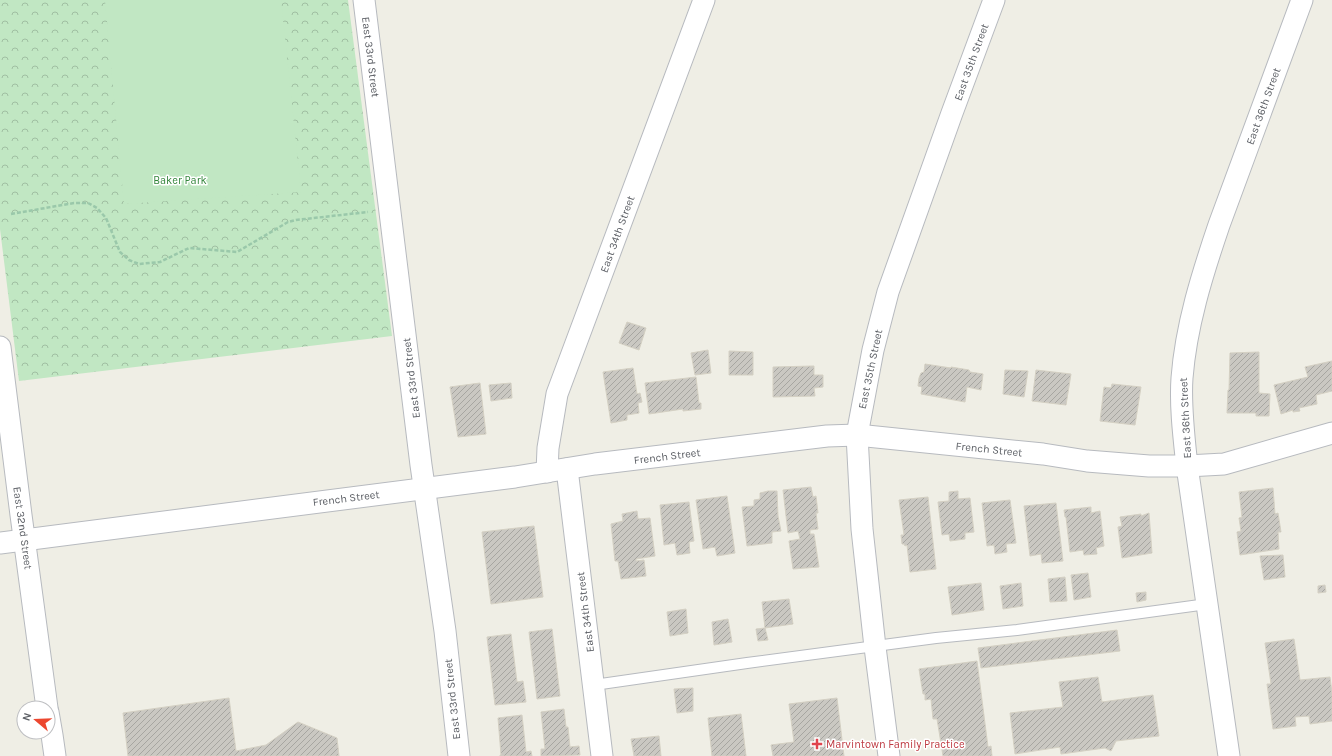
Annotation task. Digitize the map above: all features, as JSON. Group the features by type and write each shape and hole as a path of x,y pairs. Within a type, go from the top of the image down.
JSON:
{"street":[{"name":"East 33rd Street","path":"364,0 424,488 445,631 459,756"},
{"name":"East 34th Street","path":"602,756 594,685 557,470 548,448 557,394 704,0"},
{"name":"East 35th Street","path":"889,756 862,529 857,435 873,350 888,292 994,0"},
{"name":"East 36th Street","path":"1229,756 1187,466 1182,380 1185,350 1192,316 1207,261 1302,0"},
{"name":"East 32nd Street","path":"0,347 24,539 47,700"},
{"name":"French Street","path":"0,543 827,436 857,435 1043,454 1087,461 1149,466 1187,466 1224,464 1332,433"},
{"path":"52,740 54,756"}],"lane":[{"path":"594,685 936,638 1017,630 1207,604"}],"path":[{"path":"11,214 74,203 88,203 97,208 106,218 120,252 129,260 139,264 160,262 189,248 236,252 288,222 370,211"}],"green space":[{"name":"Baker Park","path":"0,0 348,0 392,336 19,381 0,229"},
{"path":"105,0 281,0 301,192 124,204"}],"building":[{"path":"627,322 646,328 639,350 619,343"},
{"path":"708,350 711,373 695,375 691,353"},
{"path":"729,351 753,352 753,375 729,375"},
{"path":"1259,352 1259,393 1270,394 1269,416 1256,416 1256,413 1227,413 1230,353"},
{"path":"1332,361 1332,391 1316,395 1317,404 1299,408 1300,411 1293,412 1293,410 1281,414 1274,385 1308,377 1305,367"},
{"path":"925,364 969,370 970,372 983,374 981,390 967,387 965,402 921,394 922,387 918,386 919,378 921,373 924,372"},
{"path":"814,366 814,375 823,375 823,387 814,388 815,396 773,397 773,367"},
{"path":"633,368 637,394 640,393 642,402 638,403 639,413 627,415 627,420 611,423 603,372"},
{"path":"1005,370 1028,371 1024,397 1003,394"},
{"path":"1036,370 1071,374 1066,405 1032,401"},
{"path":"696,377 701,409 683,411 683,409 649,414 645,383"},
{"path":"480,383 486,434 458,437 450,387"},
{"path":"511,383 512,398 491,401 489,385"},
{"path":"1112,384 1141,387 1135,425 1100,421 1104,387 1111,388"},
{"path":"811,487 813,497 816,496 818,529 810,530 810,534 814,534 819,567 793,569 789,541 800,539 798,531 788,533 783,490"},
{"path":"1273,488 1275,514 1278,513 1281,532 1278,532 1279,549 1240,555 1237,532 1241,531 1239,518 1242,517 1239,492"},
{"path":"777,491 778,516 781,531 772,532 772,543 747,546 742,507 754,506 754,500 760,499 760,493"},
{"path":"958,491 958,499 970,498 974,532 965,533 965,539 950,541 949,534 942,535 938,502 949,501 949,492"},
{"path":"727,496 735,553 717,556 715,547 703,549 696,500"},
{"path":"928,497 936,569 910,572 907,545 905,546 902,544 901,535 904,535 899,500"},
{"path":"1010,500 1016,543 1006,544 1007,552 995,554 994,545 987,546 982,503"},
{"path":"689,502 694,541 689,542 690,553 677,555 675,543 664,545 660,505"},
{"path":"1056,503 1063,561 1042,563 1041,554 1030,556 1024,506"},
{"path":"1091,507 1091,513 1100,511 1104,546 1096,548 1097,554 1084,555 1083,550 1070,552 1064,510"},
{"path":"637,511 638,519 650,518 655,556 636,559 636,561 644,560 646,576 621,579 618,561 615,561 611,524 623,521 622,514"},
{"path":"1149,513 1152,553 1122,558 1118,527 1122,526 1120,517 1141,514 1141,516"},
{"path":"534,526 543,597 491,604 482,532"},
{"path":"1283,555 1285,577 1264,580 1260,556"},
{"path":"1088,573 1091,597 1074,600 1071,575"},
{"path":"1065,577 1067,601 1050,602 1048,579"},
{"path":"981,583 984,610 952,615 948,587"},
{"path":"1021,583 1023,606 1003,609 1000,586"},
{"path":"1325,585 1326,592 1318,593 1318,586"},
{"path":"1146,592 1146,600 1137,602 1136,593"},
{"path":"789,599 793,624 765,628 762,602"},
{"path":"686,609 688,633 670,636 667,612"},
{"path":"728,619 732,642 714,645 712,622"},
{"path":"765,628 768,640 758,641 756,629"},
{"path":"552,629 560,696 537,699 529,632"},
{"path":"1117,630 1120,651 981,668 978,648"},
{"path":"511,634 517,682 523,681 526,702 495,705 487,637"},
{"path":"1294,639 1300,680 1330,677 1332,693 1332,721 1310,724 1309,716 1295,717 1296,726 1273,729 1267,684 1271,684 1265,643"},
{"path":"977,661 988,747 991,746 992,756 943,756 937,719 933,719 931,699 925,700 919,669"},
{"path":"1098,677 1102,702 1153,695 1159,736 1116,741 1111,751 1105,748 1061,754 1060,747 1015,754 1010,713 1063,707 1059,682"},
{"path":"693,688 693,711 677,713 674,689"},
{"path":"229,698 236,751 266,745 298,722 337,738 339,756 128,756 123,713"},
{"path":"837,698 844,756 773,756 771,745 794,742 789,704"},
{"path":"564,709 570,747 579,746 580,755 541,756 541,749 545,749 541,712"},
{"path":"741,714 746,756 712,756 708,718"},
{"path":"522,715 526,752 531,751 532,756 500,756 498,718"},
{"path":"659,736 661,756 634,756 631,739"}],"place":[{"name":"Marvintown Family Practice","path":"817,744"}]}
